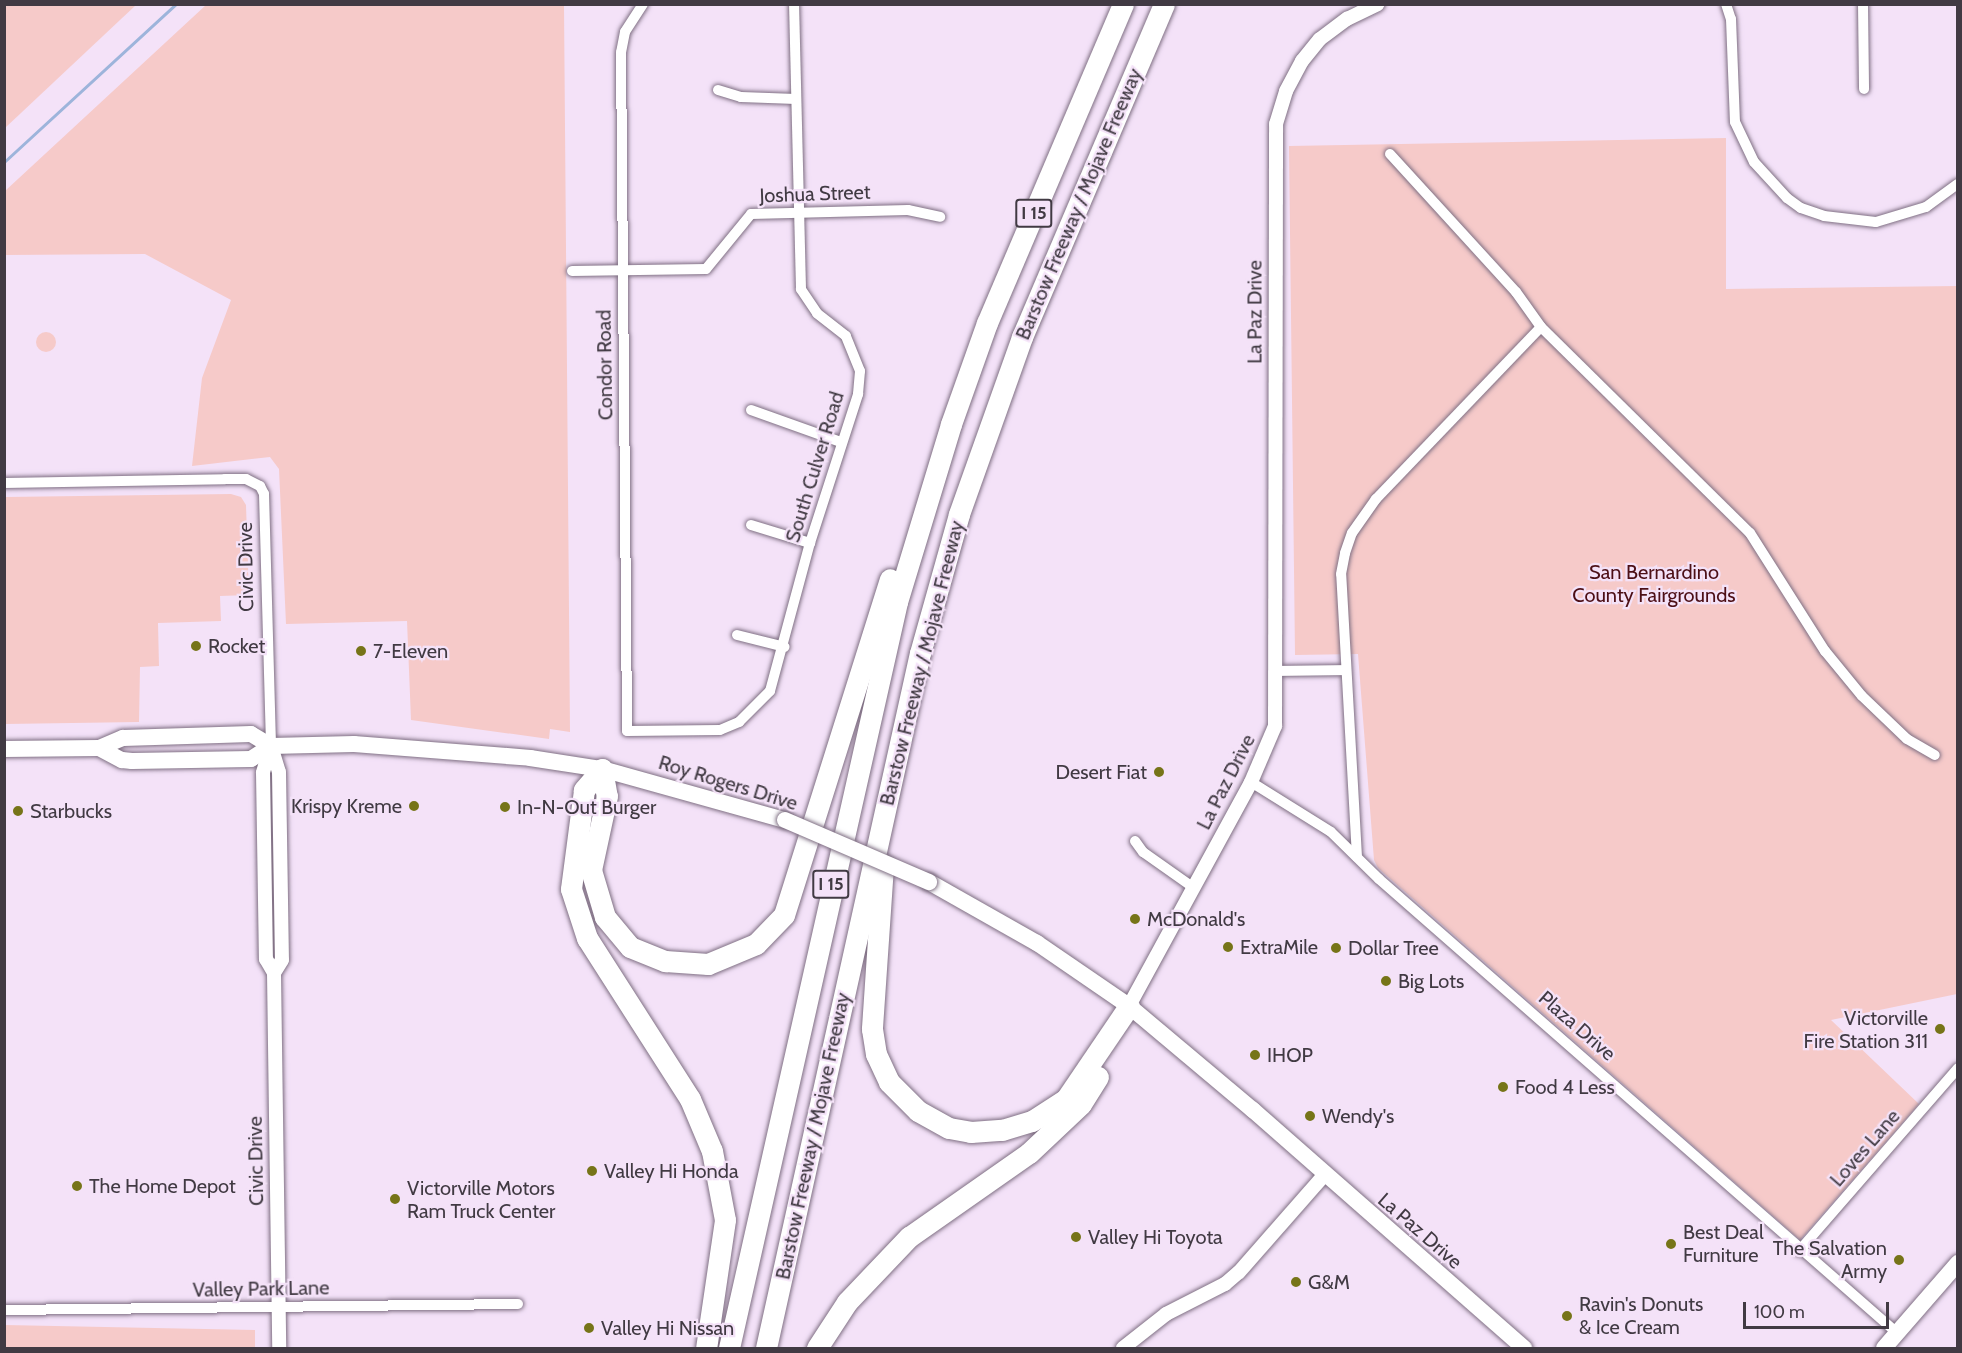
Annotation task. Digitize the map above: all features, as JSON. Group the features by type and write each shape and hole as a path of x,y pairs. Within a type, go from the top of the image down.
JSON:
{"highway":[{"name":"Barstow Freeway / Mojave Freeway","path":"729,1348 897,602 951,424 987,323 1124,4"},
{"name":"Barstow Freeway / Mojave Freeway","path":"766,1348 920,653 959,514 1022,337 1164,4"},
{"path":"1128,89 1171,4"},
{"path":"602,769 607,796 591,870 605,916 630,947 665,961 708,964 756,944 784,915 925,469 951,424"},
{"path":"602,769 584,790 572,889 587,938 690,1098 712,1151 725,1220 706,1348"},
{"path":"887,797 872,1029 876,1054 889,1082 918,1111 950,1128 971,1132 1002,1130 1032,1121 1066,1099 1129,1006"},
{"path":"817,1348 847,1302 909,1237 1029,1153 1081,1104 1124,1035 1129,1006"}],"main road":[{"name":"Roy Rogers Drive","path":"4,749 99,748 123,738 251,734 271,746"},
{"name":"Roy Rogers Drive","path":"99,748 122,760 132,761 251,759 271,746 354,744 530,758 602,769 785,820 929,882 1037,943 1129,1006"},
{"name":"La Paz Drive","path":"1129,1006 1524,1348"},
{"path":"1884,1348 1958,1263"}],"street":[{"name":"Condor Road","path":"627,731 621,52 625,32 643,4"},
{"name":"South Culver Road","path":"627,731 720,730 739,722 770,691 785,647 810,543 858,394 860,372 846,336 817,313 801,289 797,211 794,4"},
{"name":"La Paz Drive","path":"1129,1006 1251,782 1275,726 1278,671 1276,124 1286,91 1302,61 1320,39 1347,19 1378,4"},
{"path":"1726,4 1731,19 1731,94 1735,122 1754,162 1787,198 1801,208 1824,216 1876,222 1926,207 1958,184"},
{"path":"1863,4 1864,89"},
{"path":"718,90 741,97 796,99"},
{"path":"1390,153 1516,292 1540,327 1750,533 1840,669 1907,739 1935,755"},
{"name":"Joshua Street","path":"572,271 706,269 751,214 797,211 908,210 940,217"},
{"path":"1357,857 1341,574 1352,533 1376,499 1540,327"},
{"path":"751,410 841,442"},
{"name":"Civic Drive","path":"4,483 246,479 260,486 264,494 271,746 264,773 266,959 274,973 279,1348"},
{"path":"752,525 810,543"},
{"path":"737,635 785,647"},
{"path":"1278,671 1346,670"},
{"name":"Plaza Drive","path":"1251,782 1317,821 1627,1094 1799,1251 1897,1333"},
{"path":"1135,841 1143,852 1194,888"},
{"name":"Loves Lane","path":"1799,1251 1958,1068"},
{"path":"1122,1348 1158,1319 1225,1284 1239,1272 1325,1174"},
{"name":"Valley Park Lane","path":"4,1310 518,1304"}],"green space":[{"path":"5,4 136,4 136,5 5,128"},
{"path":"206,5 564,5 570,732 550,729 549,739 411,720 407,621 286,624 279,469 270,457 192,466 202,378 231,300 145,254 5,255 5,191"},
{"name":"San Bernardino County Fairgrounds","path":"1726,138 1726,289 1957,286 1957,994 1831,1020 1919,1104 1800,1240 1378,868 1374,860 1358,654 1295,655 1289,146"},
{"path":"46,332 53,335 56,342 53,349 46,352 39,349 36,342 39,335"},
{"path":"231,494 241,497 246,505 249,595 220,596 221,621 158,623 159,666 140,667 139,722 5,724 5,497"},
{"path":"5,1325 255,1330 255,1348 5,1348"}],"waterway":[{"path":"4,162 176,4"}],"place":[{"name":"Rocket","path":"196,646"},
{"name":"7-Eleven","path":"361,651"},
{"name":"Desert Fiat","path":"1159,772"},
{"name":"Krispy Kreme","path":"414,806"},
{"name":"In-N-Out Burger","path":"505,807"},
{"name":"Starbucks","path":"18,811"},
{"name":"McDonald's","path":"1135,919"},
{"name":"ExtraMile","path":"1228,947"},
{"name":"Dollar Tree","path":"1336,948"},
{"name":"Big Lots","path":"1386,981"},
{"name":"Victorville Fire Station 311","path":"1940,1029"},
{"name":"IHOP","path":"1255,1055"},
{"name":"Food 4 Less","path":"1503,1087"},
{"name":"Wendy's","path":"1310,1116"},
{"name":"Valley Hi Honda","path":"592,1171"},
{"name":"The Home Depot","path":"77,1186"},
{"name":"Victorville Motors Ram Truck Center","path":"395,1199"},
{"name":"Valley Hi Toyota","path":"1076,1237"},
{"name":"Best Deal Furniture","path":"1671,1244"},
{"name":"The Salvation Army","path":"1899,1260"},
{"name":"G&M","path":"1296,1282"},
{"name":"Ravin's Donuts & Ice Cream","path":"1567,1316"},
{"name":"Valley Hi Nissan","path":"589,1328"}]}
